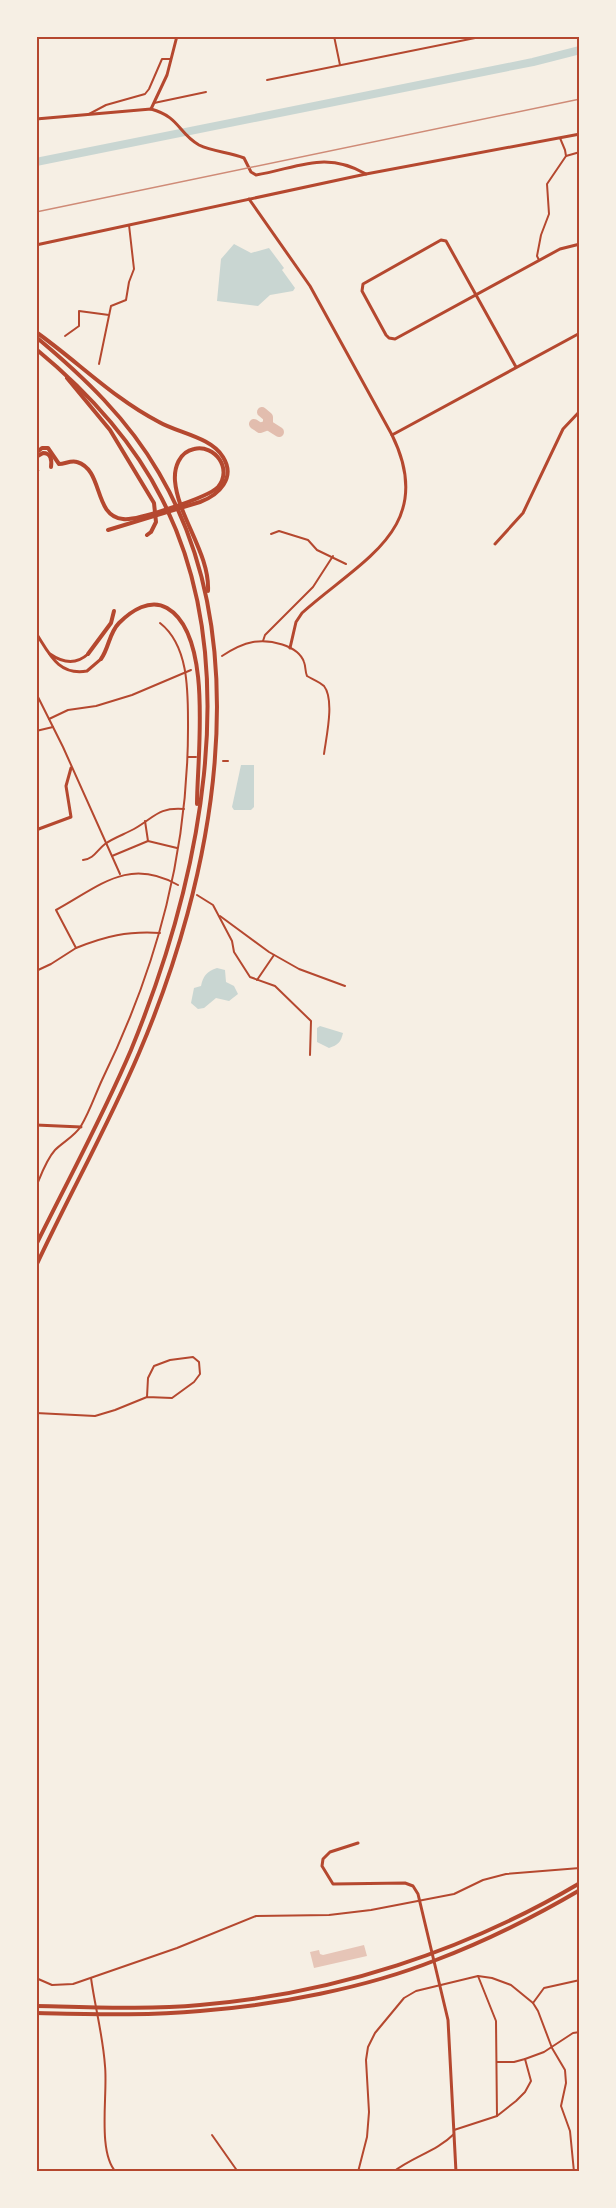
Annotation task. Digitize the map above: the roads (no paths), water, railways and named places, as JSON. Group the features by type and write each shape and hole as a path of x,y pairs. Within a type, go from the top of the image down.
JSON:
{"highway":[{"path":"36,332 145,414 164,425 209,444 219,452 226,464 225,484 214,496 108,530"},
{"path":"36,337 101,395 124,421 147,453 184,523 207,598 216,659 217,724 207,817 189,903 171,968 140,1051 105,1128 36,1266"},
{"path":"36,349 105,414 139,459 170,515 190,571 203,630 207,678 206,742 198,816 175,919 146,1011 113,1092 36,1245"},
{"path":"64,373 71,385 110,430 154,503 156,520 151,532 147,535"},
{"path":"36,455 42,448 48,448 59,464 76,462 84,466 96,483 104,506 114,516 129,519 147,516"},
{"path":"190,503 210,494 222,481 223,468 214,452 194,448 185,453 178,462 175,481 204,567 208,583 207,598"},
{"path":"36,455 48,454 51,458 51,467"},
{"path":"101,659 117,625 142,606 154,603 164,606 181,620 190,638 198,680 200,742 198,816"},
{"path":"88,654 111,624 114,611"},
{"path":"36,2006 96,2008 199,2005 266,1997 359,1977 433,1953 518,1917 580,1883"},
{"path":"36,2013 200,2011 283,2000 363,1983 435,1961 522,1922 580,1890"}],"street":[{"path":"151,109 167,75 177,36"},
{"path":"334,36 340,65"},
{"path":"267,80 485,36"},
{"path":"89,114 106,105 145,94 162,60 171,59"},
{"path":"154,103 206,92"},
{"path":"36,119 151,109 164,113 191,138 206,148 244,158 251,172 256,175 328,161 347,165 366,174"},
{"path":"36,244 366,174 580,134"},
{"path":"560,138 566,156"},
{"path":"539,260 537,256 541,235 549,214 547,184 566,156 580,152"},
{"path":"249,199 315,295 393,435 402,454 406,472 407,489 404,505 392,534 371,556 302,613 296,622 290,648"},
{"path":"99,364 111,306 126,300 134,269 129,225"},
{"path":"516,367 477,295 448,243 444,240 365,282 362,287 386,335 392,339 477,295 560,249 580,244"},
{"path":"65,336 80,326 79,311 109,315"},
{"path":"393,435 580,333"},
{"path":"495,544 522,513 563,429 580,411"},
{"path":"271,534 275,531 308,540 317,550 346,564"},
{"path":"263,641 265,635 318,581 333,556"},
{"path":"36,1186 56,1150 81,1127 117,1049 142,988 160,933 172,882 185,809 188,704 185,672 177,645 160,623"},
{"path":"36,633 57,664 74,672 87,671 101,659"},
{"path":"222,656 242,645 263,641 290,648 303,660 307,676 323,685 327,693 329,719 324,754"},
{"path":"49,652 65,662 78,660 88,654"},
{"path":"49,719 68,710 96,706 132,695 191,670"},
{"path":"36,693 120,874"},
{"path":"36,731 53,727"},
{"path":"188,757 196,757"},
{"path":"223,761 228,761"},
{"path":"36,831 71,818 66,786 71,768"},
{"path":"83,860 91,858 106,843 163,810 185,809"},
{"path":"145,821 148,841"},
{"path":"112,856 148,841 178,848"},
{"path":"76,948 56,910 120,874 140,872 157,875 178,885"},
{"path":"197,895 213,905 232,941 234,952 250,977 275,986 311,1021 310,1055"},
{"path":"220,916 274,955 299,969 345,986"},
{"path":"36,971 76,948 121,933 160,933"},
{"path":"257,980 274,955"},
{"path":"36,1125 81,1127"},
{"path":"36,1413 94,1416 147,1397 174,1397 194,1382 200,1374 199,1362 193,1357 170,1360 154,1366 148,1378 147,1397"},
{"path":"358,1843 327,1854 323,1859 322,1866 332,1882 339,1885 405,1883 415,1888 420,1901 450,2033 456,2172"},
{"path":"36,1978 52,1985 74,1984 177,1948 256,1916 329,1914 420,1901 454,1894 483,1880 506,1874 580,1868"},
{"path":"478,1976 496,2021 497,2116"},
{"path":"358,2172 367,2137 369,2112 366,2060 370,2042 404,1998 416,1991 478,1976 498,1979 511,1985 533,2003 567,2077 561,2106 570,2131 574,2172"},
{"path":"91,1978 106,2070 105,2137 109,2156 116,2172"},
{"path":"533,2003 544,1988 580,1980"},
{"path":"496,2062 514,2062 525,2059 552,2048 573,2033 580,2032"},
{"path":"393,2172 421,2154 444,2144 454,2132 497,2116 516,2101 529,2087 531,2075 525,2059"},
{"path":"212,2135 238,2172"}],"lane":[{"path":"36,467 39,470"}],"waterway":[{"path":"36,162 533,62 580,50"}],"railway":[{"path":"36,212 580,99"}]}
